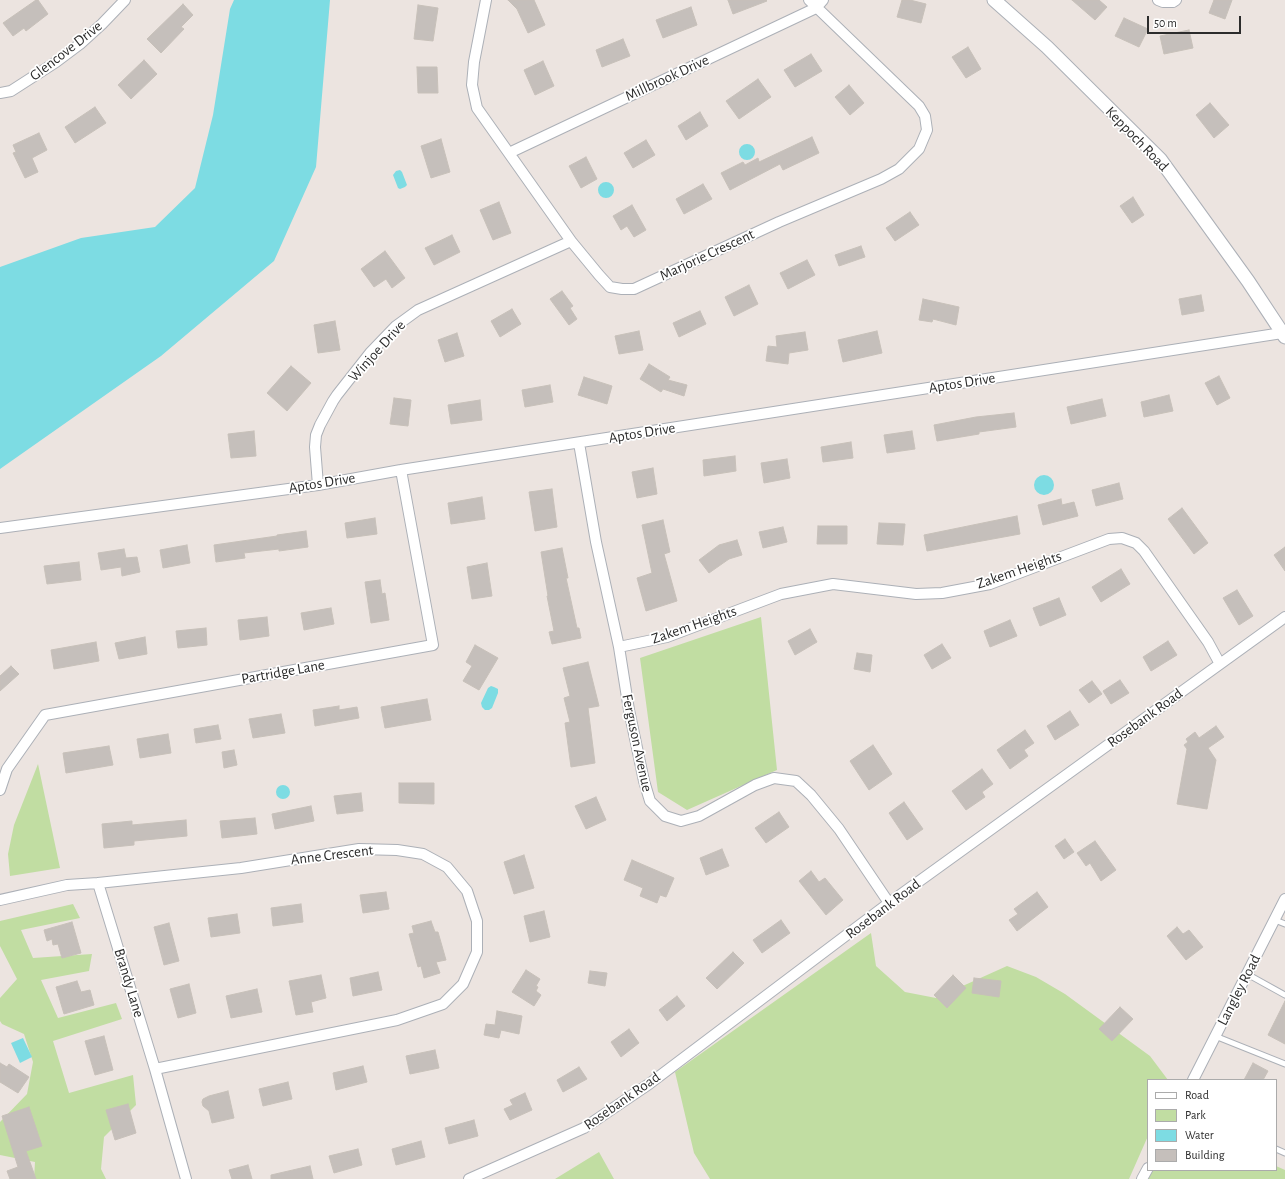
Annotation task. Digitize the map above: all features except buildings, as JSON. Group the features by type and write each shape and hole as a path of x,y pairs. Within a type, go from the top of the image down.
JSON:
{"street":[{"name":"Glencove Drive","path":"0,93 10,91 56,62 85,39 125,0"},
{"name":"Marjorie Crescent","path":"486,0 474,62 472,86 477,108 571,241 598,275 610,287 622,289 634,289 779,222 881,178 899,169 919,149 927,130 925,116 918,106 809,0"},
{"name":"Millbrook Drive","path":"509,153 816,8 823,0"},
{"name":"Keppoch Road","path":"994,0 1047,47 1160,159 1248,281 1284,335"},
{"path":"1158,0 1163,2 1173,2 1176,0"},
{"name":"Winjoe Drive","path":"318,485 315,447 316,435 320,425 332,401 370,353 396,326 418,310 571,241"},
{"name":"Aptos Drive","path":"0,528 318,485 401,470 1284,335"},
{"name":"Ferguson Avenue","path":"579,443 596,542 619,647 629,710 644,781 650,801 665,816 681,821 699,816 755,785 774,778 796,780 811,795 839,829 889,903"},
{"name":"Partridge Lane","path":"0,790 7,769 45,715 433,645 401,470"},
{"name":"Zakem Heights","path":"619,647 667,637 781,594 833,584 916,594 942,593 990,584 1102,541 1122,538 1136,543 1144,551 1208,642 1220,664"},
{"name":"Rosebank Road","path":"469,1179 584,1128 649,1084 889,903 1285,617"},
{"name":"Anne Crescent","path":"98,883 241,868 359,849 397,850 423,854 447,867 467,891 477,921 477,952 462,984 443,1004 397,1020 155,1069"},
{"path":"0,900 67,885 98,883"},
{"name":"Brandy Lane","path":"98,883 155,1069 186,1179"},
{"name":"Langley Road","path":"1194,1079 1285,900"},
{"path":"1142,1179 1147,1170"}],"lane":[{"path":"1275,920 1285,924"},
{"path":"1247,974 1285,995"},
{"path":"1215,1036 1285,1064"}],"green space":[{"path":"761,617 777,770 687,810 658,792 640,658"},
{"path":"38,764 60,868 10,876 8,854 14,825"},
{"path":"73,904 80,918 21,930 33,958 92,954 89,971 41,980 58,1018 116,1003 122,1019 53,1041 69,1093 133,1075 136,1105 104,1137 101,1169 106,1179 34,1179 35,1162 0,1155 0,1122 27,1094 33,1062 24,1034 2,1024 0,1021 0,998 17,979 0,946 0,921"},
{"path":"871,933 876,966 905,992 936,998 1007,966 1036,977 1065,994 1150,1056 1167,1079 1147,1079 1147,1138 1129,1179 710,1179 694,1153 675,1072"},
{"path":"599,1152 614,1179 555,1179"},
{"path":"1277,1166 1285,1170 1285,1179 1145,1179 1149,1171 1277,1171"}],"water":[{"path":"234,0 330,0 316,167 274,261 161,356 0,469 0,267 81,238 155,227 195,188 213,115 230,9"},
{"path":"747,144 754,149 755,152 750,159 747,160 740,155 739,152 744,145"},
{"path":"400,170 407,185 400,189 398,188 393,175 396,171"},
{"path":"603,182 609,182 614,187 612,196 609,198 603,198 598,193 598,187"},
{"path":"1044,475 1051,478 1054,485 1051,492 1044,495 1037,492 1034,485 1037,478"},
{"path":"491,686 498,689 498,693 492,708 485,710 481,703 488,688"},
{"path":"280,785 286,785 290,789 290,795 286,799 280,799 276,795 276,789"},
{"path":"23,1038 32,1057 20,1063 11,1043"}]}
